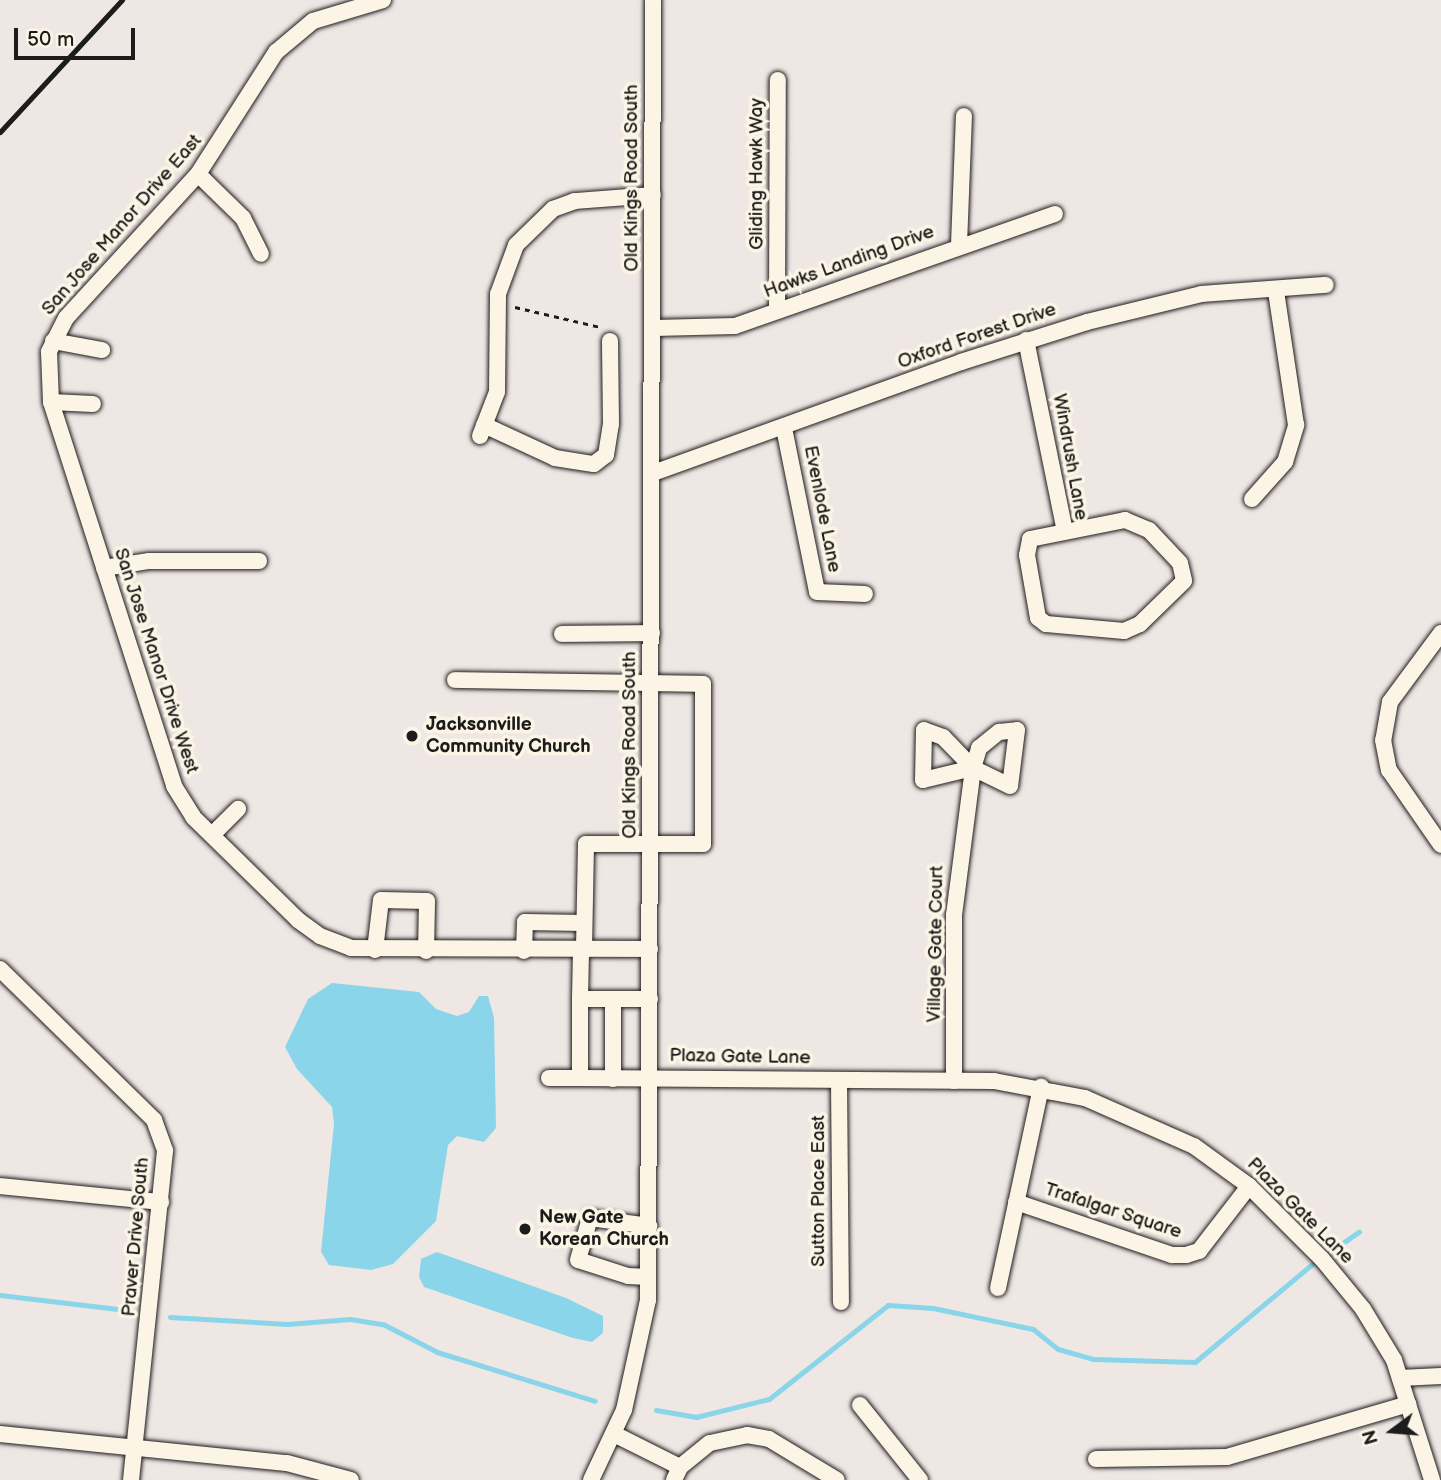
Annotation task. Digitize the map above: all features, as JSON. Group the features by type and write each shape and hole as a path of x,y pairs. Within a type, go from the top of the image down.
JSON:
{"street":[{"name":"San Jose Manor Drive East","path":"50,397 53,341 66,318 198,174 264,66 292,35 333,13 379,0"},
{"name":"Old Kings Road South","path":"591,1480 614,1434 639,1355 648,1277 654,328 653,0"},
{"name":"Gliding Hawk Way","path":"777,310 778,80"},
{"path":"959,245 964,116"},
{"path":"198,174 243,218 261,254"},
{"path":"610,341 611,424 606,455 594,464 555,458 482,430 497,392 498,304 503,270 516,245 553,209 592,196 653,195"},
{"name":"Hawks Landing Drive","path":"654,328 735,326 959,245 1055,214"},
{"name":"Oxford Forest Drive","path":"653,473 1026,340 1202,295 1325,285"},
{"path":"1252,499 1285,462 1293,446 1296,425 1276,291"},
{"name":"Windrush Lane","path":"1026,340 1065,531"},
{"path":"53,341 102,350"},
{"path":"50,397 93,404"},
{"name":"San Jose Manor Drive West","path":"50,397 164,763 193,817 309,928 351,948 375,950 650,949"},
{"name":"Evenlode Lane","path":"784,428 817,592 865,594"},
{"name":"Windrush Lane","path":"1125,520 1149,530 1180,563 1184,581 1140,624 1124,631 1045,624 1038,618 1027,555 1030,539 1065,531 1125,520"},
{"path":"104,568 149,561 259,561"},
{"path":"562,634 652,633"},
{"path":"1441,633 1390,702 1383,740 1389,770 1441,845"},
{"path":"455,680 703,684 703,844 586,844 580,1078"},
{"name":"Village Gate Court","path":"954,1081 954,915 973,768"},
{"path":"212,835 238,809"},
{"path":"375,950 381,900 427,901 426,951"},
{"path":"524,951 525,922 584,923"},
{"name":"Praver Drive South","path":"0,969 154,1120 165,1151 131,1480"},
{"path":"580,999 650,999"},
{"path":"613,1000 613,1079"},
{"name":"Plaza Gate Lane","path":"549,1079 650,1076 954,1081 1041,1087 1112,1107 1152,1124 1213,1158 1249,1186 1322,1259 1363,1309 1400,1378 1432,1480"},
{"name":"Sutton Place East","path":"839,1080 841,1302"},
{"name":"Trafalgar Square","path":"999,1288 1041,1087"},
{"path":"0,1186 161,1202"},
{"name":"Trafalgar Square","path":"1016,1202 1172,1255 1186,1255 1199,1251 1249,1186"},
{"path":"648,1277 628,1276 578,1260 590,1218 628,1226 649,1226"},
{"path":"1400,1378 1441,1376"},
{"path":"1096,1459 1227,1457 1408,1404"},
{"path":"860,1405 920,1480"},
{"path":"0,1434 287,1463 351,1480"},
{"path":"614,1434 677,1474 710,1443 747,1435 769,1439 836,1480"}],"path":[{"path":"498,304 601,327 610,341"}],"water":[{"path":"332,983 419,992 436,1009 457,1016 469,1012 479,996 488,996 494,1018 496,1128 484,1142 457,1136 448,1145 436,1221 393,1264 371,1270 329,1265 321,1252 334,1124 332,1107 297,1069 285,1047 308,999"},
{"path":"437,1252 566,1298 603,1316 603,1333 592,1342 573,1338 424,1287 419,1277 421,1259"}],"waterway":[{"path":"1327,1254 1359,1232"},
{"path":"656,1410 696,1417 769,1399 888,1305 933,1308 1033,1329 1058,1349 1094,1359 1195,1362 1312,1264"},
{"path":"0,1295 126,1310"},
{"path":"170,1317 288,1324 350,1319 383,1324 437,1352 595,1401"}],"railway":[{"path":"0,132 122,0"}],"place":[{"name":"Jacksonville Community Church","path":"412,736"},
{"name":"New Gate Korean Church","path":"525,1229"}]}
